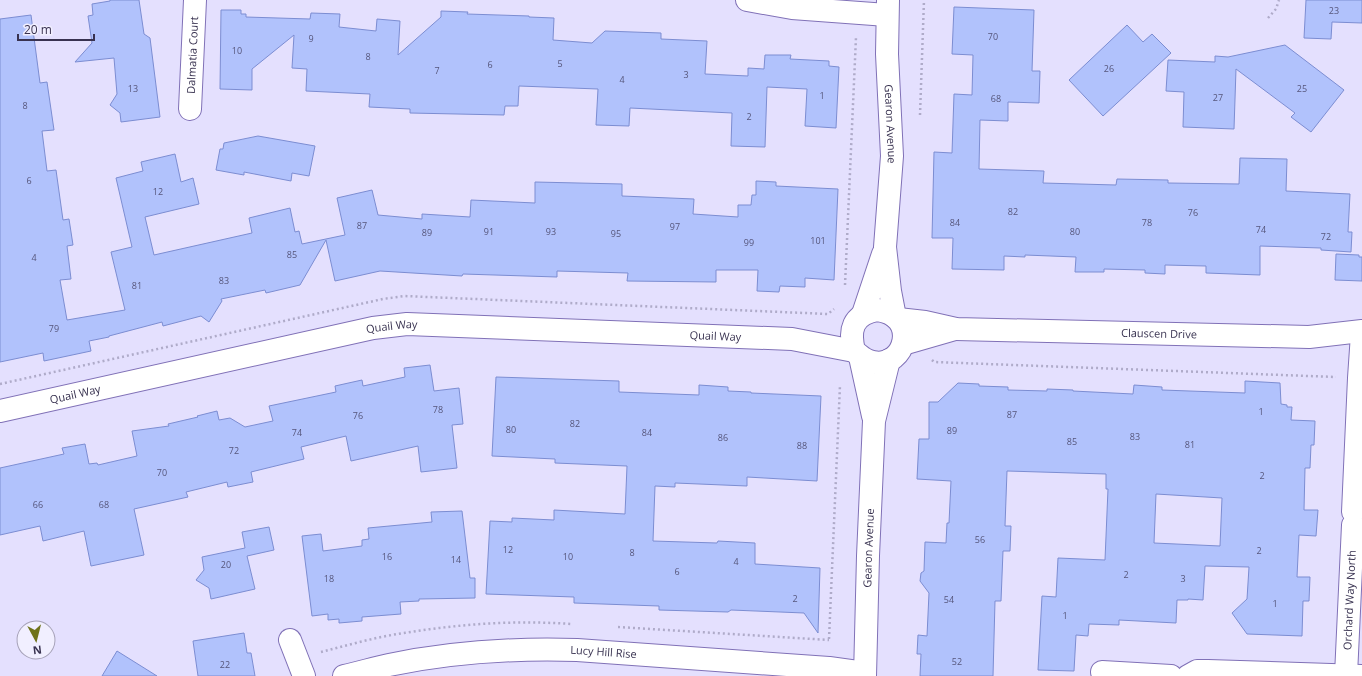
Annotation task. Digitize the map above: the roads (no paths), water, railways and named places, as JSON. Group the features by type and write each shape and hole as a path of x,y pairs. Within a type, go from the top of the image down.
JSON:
{"street":[{"name":"Dalmatia Court","path":"190,110 195,0"},
{"path":"747,0 798,9 888,7"},
{"name":"Gearon Avenue","path":"885,247 892,156 887,54 888,7"},
{"path":"885,247 890,291 897,318 903,328 903,344 895,356 888,360 874,363 857,354 851,333 858,320 885,247"},
{"path":"858,320 877,310 890,313 897,318"},
{"name":"Clauscen Drive","path":"897,318 956,329 1309,337 1362,332"},
{"name":"Quail Way","path":"0,411 373,328 407,324 792,339 830,334 858,320"},
{"name":"Clauscen Drive","path":"903,344 956,329"},
{"name":"Orchard Way North","path":"1354,676 1353,518 1358,386 1362,332"},
{"name":"Quail Way","path":"792,339 857,354"},
{"name":"Gearon Avenue","path":"857,354 874,421"},
{"name":"Gearon Avenue","path":"865,674 874,421 888,360"},
{"path":"290,640 304,676"},
{"name":"Lucy Hill Rise","path":"344,676 387,665 445,656 475,652 542,649 577,650 828,668 865,674"},
{"path":"1188,676 1197,671 1208,671 1354,676"},
{"path":"1102,672 1171,676"}]}
